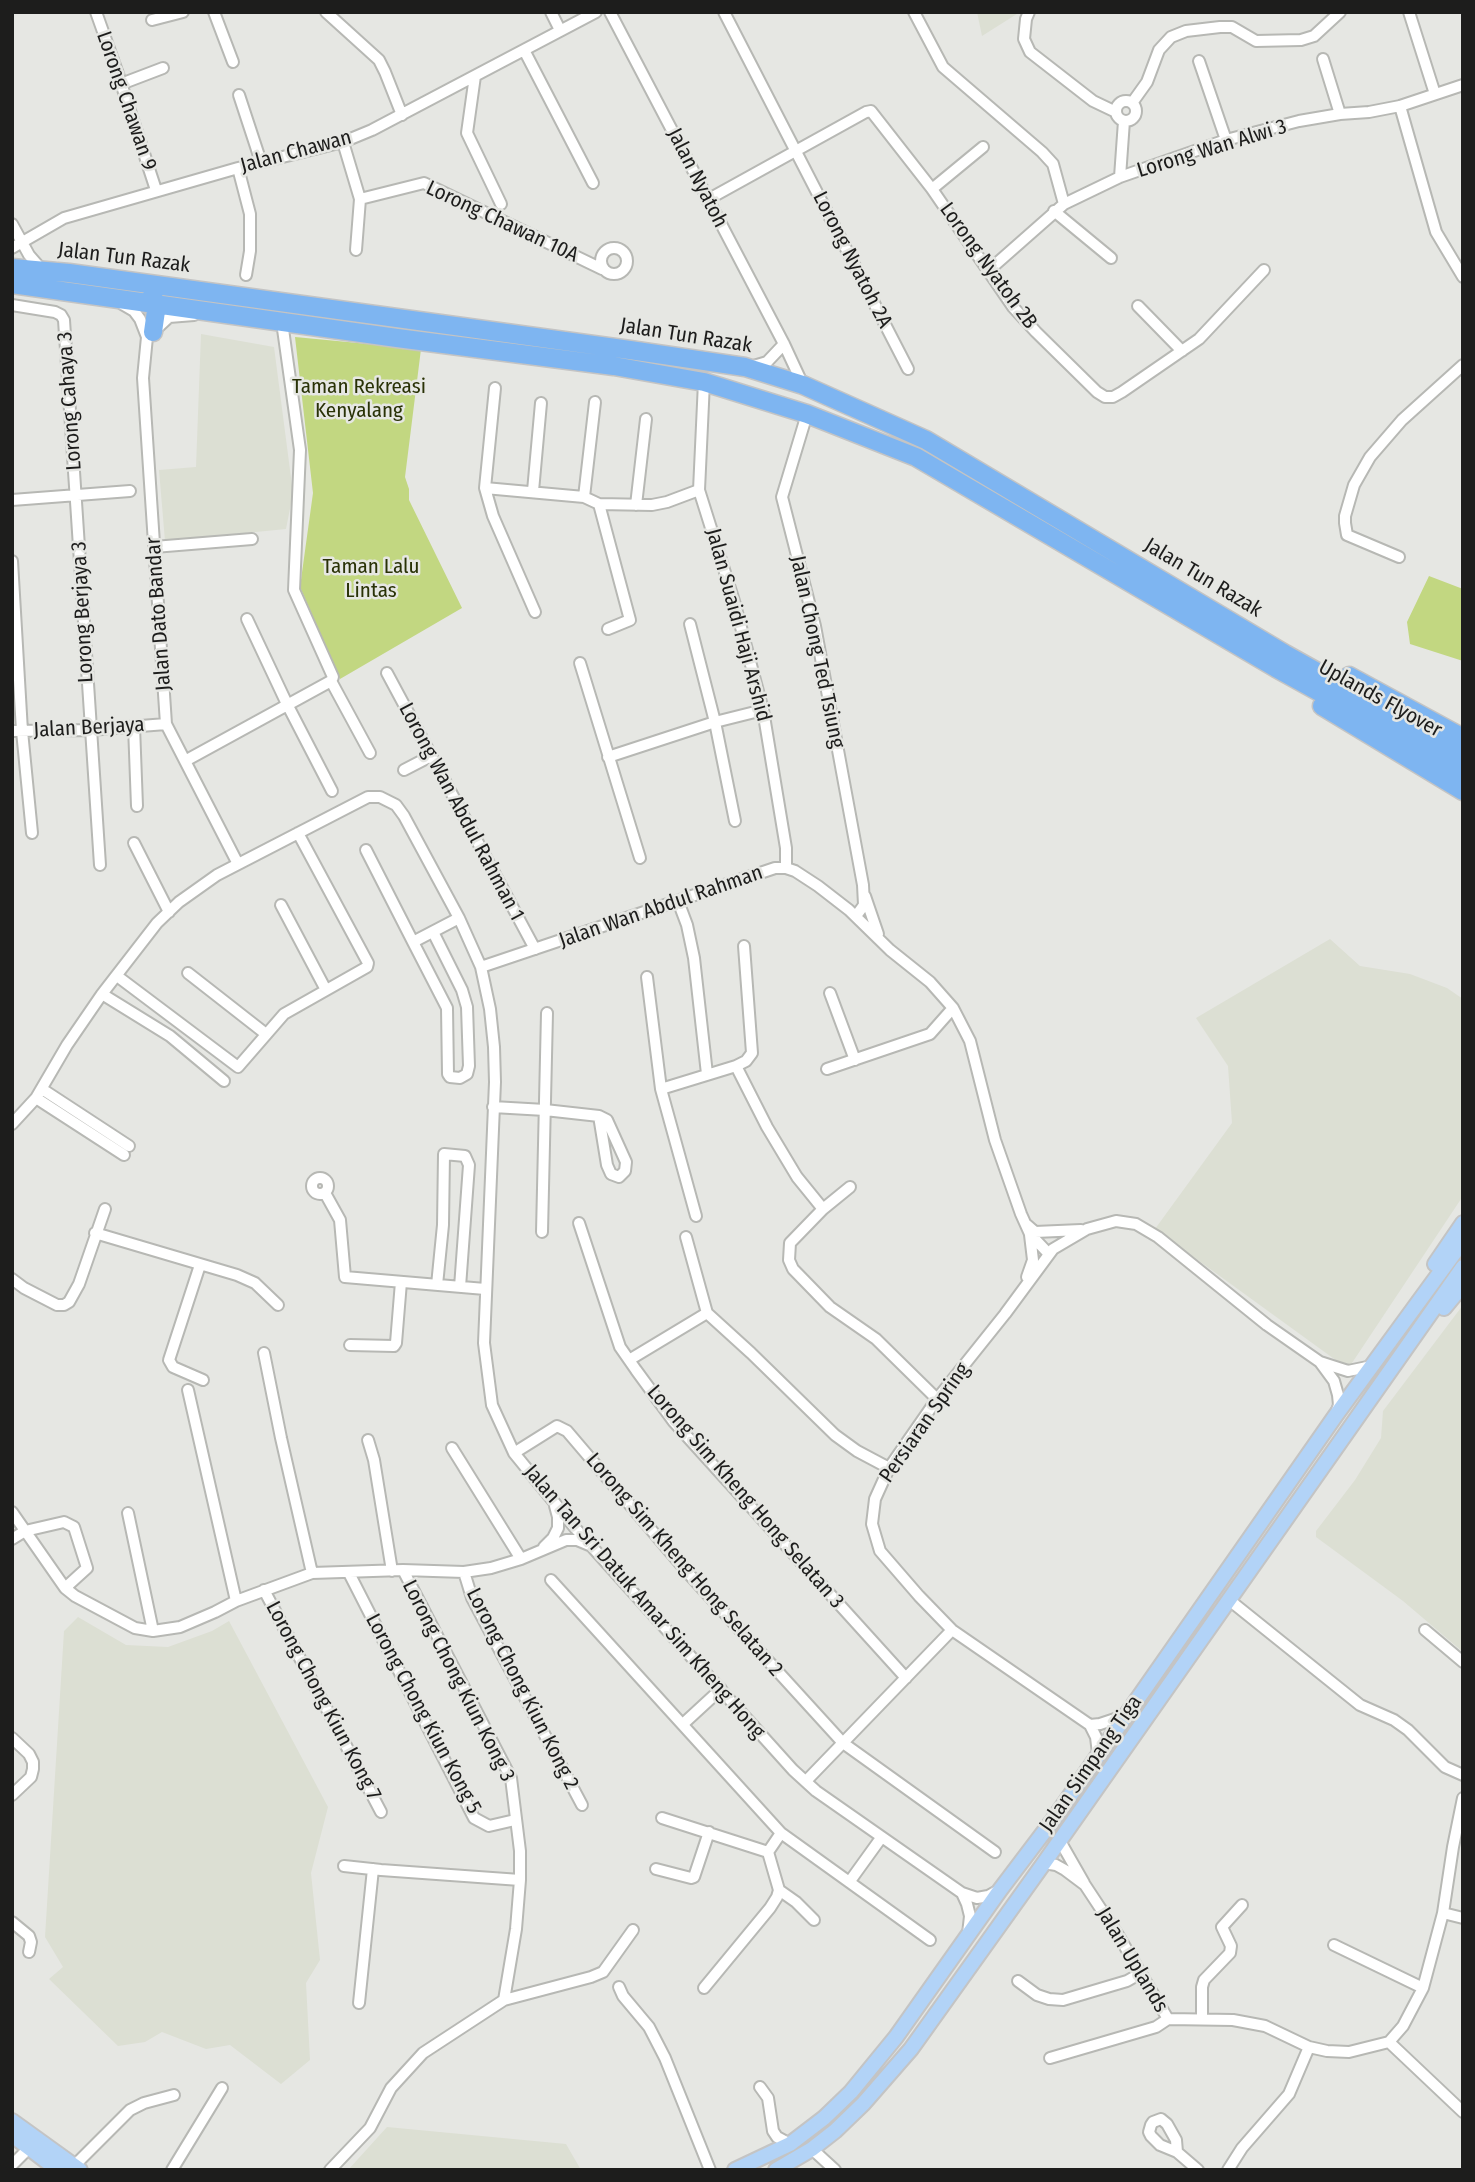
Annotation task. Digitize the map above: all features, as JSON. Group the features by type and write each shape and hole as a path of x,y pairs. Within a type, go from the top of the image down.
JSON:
{"highway":[{"name":"Jalan Tun Razak","path":"13,273 43,271 745,367 803,385 926,440 1247,641"},
{"name":"Jalan Tun Razak","path":"13,273 111,298 614,366 704,382 807,414 916,457 1281,661"},
{"path":"13,273 150,295 157,304 150,340"},
{"path":"1247,641 1290,645 1463,738"},
{"path":"1247,641 1276,679 1463,791"},
{"name":"Uplands Flyover","path":"1281,661 1463,753"},
{"name":"Uplands Flyover","path":"1281,661 1463,771"}],"main road":[{"path":"1390,1341 1402,1312 1463,1223"},
{"name":"Jalan Simpang Tiga","path":"735,2170 790,2144 824,2118 851,2092 896,2037 1053,1820 1336,1415 1463,1241"},
{"name":"Jalan Simpang Tiga","path":"776,2170 812,2149 863,2104 911,2049 1463,1267"},
{"path":"1404,1350 1425,1330 1463,1285"},
{"path":"12,2121 77,2168"},
{"path":"12,2135 58,2170"}],"street":[{"name":"Lorong Chawan 9","path":"96,12 156,190"},
{"path":"152,20 183,12"},
{"path":"214,12 233,62"},
{"path":"326,12 379,60 402,115"},
{"path":"551,12 560,30"},
{"name":"Jalan Chawan","path":"17,246 64,218 156,190 343,142 402,115 596,12"},
{"name":"Jalan Nyatoh","path":"610,12 803,385"},
{"name":"Lorong Nyatoh 2A","path":"724,12 908,369"},
{"path":"914,12 943,67 1053,164 1063,204"},
{"path":"1029,12 1024,39 1030,52 1097,104 1116,112 1124,121 1135,116 1132,103"},
{"path":"1132,103 1147,82 1159,50 1171,37 1196,29 1232,27 1256,41 1293,41 1309,38 1340,12"},
{"path":"1409,12 1435,94"},
{"path":"524,50 593,184"},
{"path":"1323,59 1340,114"},
{"path":"1199,61 1226,141"},
{"path":"121,84 163,68"},
{"path":"475,76 467,133 501,204"},
{"name":"Lorong Wan Alwi 3","path":"988,271 1063,204 1120,177 1226,141 1299,121 1400,106 1463,85"},
{"path":"239,95 261,162"},
{"path":"1116,112 1120,104 1132,103"},
{"path":"1400,106 1437,232 1463,277"},
{"name":"Lorong Nyatoh 2B","path":"796,151 871,111 932,189 1013,307 1105,397 1122,393 1182,351"},
{"path":"1120,177 1124,121"},
{"path":"343,142 360,199 356,250"},
{"path":"932,189 983,147"},
{"path":"707,200 796,151"},
{"path":"238,168 250,214 250,251 246,275"},
{"name":"Lorong Chawan 10A","path":"360,199 424,183 602,269"},
{"path":"1054,211 1111,258"},
{"path":"12,224 17,246 43,271"},
{"path":"1138,306 1182,351 1199,339 1264,270"},
{"path":"111,298 134,311 150,340 169,317 223,313"},
{"name":"Lorong Cahaya 3","path":"12,305 55,312 64,320 76,495"},
{"path":"282,322 300,450 294,590 332,672 331,681 370,753"},
{"name":"Jalan Dato Bandar","path":"150,340 144,378 166,724 237,864"},
{"path":"745,367 767,362 784,344"},
{"path":"1399,557 1351,538 1345,530 1347,507 1354,485 1370,457 1402,420 1463,365"},
{"name":"Jalan Suaidi Haji Arshid","path":"704,382 699,490 734,601 763,710 786,848 786,868"},
{"path":"495,388 485,488 493,516 535,612"},
{"path":"584,497 595,402"},
{"path":"533,491 541,403"},
{"name":"Jalan Chong Ted Tsiung","path":"807,414 782,497 815,626 864,894 879,939"},
{"path":"636,505 646,419"},
{"path":"485,488 584,497 599,504 636,505 667,502 699,490"},
{"path":"12,500 130,491"},
{"name":"Lorong Berjaya 3","path":"76,495 100,865"},
{"path":"599,504 630,614 630,620 608,628"},
{"path":"154,547 252,539"},
{"path":"12,561 17,731 32,833"},
{"path":"247,619 332,791"},
{"path":"690,624 736,821"},
{"path":"580,663 640,858"},
{"name":"Lorong Wan Abdul Rahman 1","path":"387,674 535,949"},
{"path":"185,761 331,681"},
{"path":"608,757 715,722 763,710"},
{"name":"Jalan Berjaya","path":"17,731 90,730 166,724"},
{"path":"134,726 137,806"},
{"path":"404,770 431,756"},
{"name":"Jalan Tan Sri Datuk Amar Sim Kheng Hong","path":"12,1124 39,1094 67,1045 102,994 169,912 217,875 368,797 380,797 396,805 459,918 481,967 490,1009 494,1047 493,1107 484,1343 489,1389 498,1420 514,1452 554,1503 806,1781 881,1838 961,1893"},
{"path":"117,975 238,1067 284,1014 363,970 368,963 298,832"},
{"path":"134,843 169,912"},
{"path":"366,850 447,1008 448,1074 450,1077 460,1078 467,1074 469,1066 467,1007 458,982 433,932"},
{"name":"Jalan Wan Abdul Rahman","path":"481,967 775,868 786,868 818,886 853,913 890,950 930,982 953,1009 970,1041 995,1140 1024,1223 1030,1234 1049,1254"},
{"path":"853,913 864,894"},
{"path":"678,901 687,925 694,958 707,1074"},
{"path":"281,905 326,990"},
{"path":"413,942 459,918"},
{"path":"661,1089 736,1066 752,1054 744,946"},
{"path":"188,973 266,1034"},
{"path":"648,978 661,1089 696,1216"},
{"path":"830,993 855,1060"},
{"path":"102,994 170,1037 224,1081"},
{"path":"827,1069 930,1034 953,1009"},
{"path":"542,1232 547,1013"},
{"path":"736,1066 767,1127 797,1177 823,1209"},
{"path":"39,1094 127,1150"},
{"path":"493,1107 599,1116 607,1120 626,1161 625,1171 620,1177 611,1174 607,1166 599,1116"},
{"path":"438,1285 443,1224 444,1154 465,1156 469,1165 460,1287"},
{"path":"850,1187 790,1242 789,1260 793,1269 830,1307 876,1339 937,1399"},
{"path":"325,1193 340,1220 345,1277 485,1289"},
{"path":"12,1279 57,1305 69,1302 79,1284 105,1209"},
{"path":"1024,1223 1035,1232 1087,1229 1116,1222 1136,1224 1151,1232 1267,1325 1320,1362 1348,1371 1372,1366"},
{"name":"Lorong Sim Kheng Hong Selatan 3","path":"579,1223 620,1347 629,1360 674,1422 906,1678"},
{"path":"1049,1254 1062,1242 1087,1229"},
{"path":"95,1233 248,1280 278,1305"},
{"path":"1021,1292 1033,1260 1030,1234"},
{"path":"687,1237 706,1313 744,1346 835,1435 857,1451 889,1468"},
{"name":"Persiaran Spring","path":"1049,1254 937,1399 889,1468 875,1499 872,1524 880,1550 951,1630 1090,1725"},
{"path":"200,1265 169,1360 173,1367 203,1380"},
{"path":"351,1345 394,1346 397,1343 401,1282"},
{"path":"629,1360 706,1313"},
{"path":"264,1353 312,1573"},
{"path":"1320,1362 1334,1381 1339,1405 1336,1415"},
{"path":"188,1390 236,1601"},
{"name":"Lorong Sim Kheng Hong Selatan 2","path":"514,1452 557,1426 567,1431 688,1573 843,1743"},
{"name":"Lorong Chong Kiun Kong 3","path":"368,1440 397,1571 511,1778 520,1851 520,1880 510,1975 504,2000"},
{"path":"452,1448 521,1559"},
{"path":"540,1552 558,1528 554,1503"},
{"path":"12,1513 65,1588 108,1615 135,1628 153,1631 180,1627 236,1601 312,1573 464,1572 491,1568 521,1559 566,1540 577,1540 593,1546"},
{"path":"128,1513 153,1631"},
{"path":"12,1539 25,1531 65,1522 74,1527 87,1569 65,1588"},
{"name":"Lorong Chong Kiun Kong 2","path":"464,1572 472,1598 582,1805"},
{"name":"Lorong Chong Kiun Kong 5","path":"349,1573 474,1818 489,1826 515,1821"},
{"path":"551,1580 781,1833 930,1940"},
{"name":"Lorong Chong Kiun Kong 7","path":"264,1590 381,1812"},
{"path":"1228,1599 1360,1705 1395,1720 1445,1767 1463,1775"},
{"path":"806,1781 951,1630"},
{"path":"1425,1630 1463,1662"},
{"path":"683,1724 721,1689"},
{"path":"1098,1754 1096,1737 1090,1725 1124,1716"},
{"path":"12,1738 29,1754 33,1762 31,1777 12,1795"},
{"path":"843,1743 995,1852"},
{"path":"1463,1798 1443,1913 1423,1988 1403,2026 1389,2042 1463,2112"},
{"path":"662,1818 768,1852"},
{"path":"656,1869 694,1877 709,1832"},
{"path":"768,1852 781,1833"},
{"path":"850,1881 881,1838"},
{"path":"1060,1841 1085,1885"},
{"path":"768,1852 779,1890 814,1920"},
{"name":"Jalan Uplands","path":"1044,1863 1056,1865 1085,1885 1105,1913 1168,2019 1233,2020 1265,2026 1309,2047 1327,2051 1349,2052 1389,2042"},
{"path":"344,1866 520,1880"},
{"path":"359,2003 373,1869"},
{"path":"704,1988 771,1908 779,1890"},
{"path":"961,1893 977,1898 1000,1890"},
{"path":"961,1893 970,1916 967,1936"},
{"path":"1202,2019 1204,1980 1230,1953 1231,1946 1222,1927 1242,1905"},
{"path":"1443,1913 1463,1918"},
{"path":"12,1922 29,1936 32,1942 29,1952"},
{"path":"330,2170 370,2128 391,2088 423,2053 504,2000 603,1972 633,1930"},
{"path":"1334,1945 1423,1988"},
{"path":"1018,1981 1037,1995 1063,2000 1127,1981 1141,1973"},
{"path":"620,1987 623,1996 649,2027 665,2058 710,2170"},
{"path":"1050,2058 1156,2027 1168,2019"},
{"path":"1228,2170 1242,2148 1289,2094 1309,2047"},
{"path":"760,2087 768,2098 773,2131 790,2144"},
{"path":"172,2170 222,2088"},
{"path":"77,2168 130,2110 144,2103 174,2095"},
{"path":"12,2165 29,2148"},
{"path":"812,2149 835,2170"},
{"path":"1177,2152 1198,2170"}],"shaded area":[{"path":"977,12 1020,12 982,36"},
{"path":"201,334 274,347 293,493 286,529 165,541 159,470 196,467"},
{"path":"1330,939 1360,966 1410,974 1447,988 1463,999 1463,1196 1348,1369 1155,1229 1232,1123 1228,1066 1196,1018"},
{"path":"1463,1305 1463,1652 1403,1601 1316,1537 1316,1531 1355,1480 1381,1438 1383,1411"},
{"path":"78,1617 126,1645 168,1647 212,1631 229,1621 328,1807 311,1873 320,1960 306,1983 310,2060 281,2084 230,2045 206,2049 162,2032 145,2042 118,2046 49,1979 63,1967 45,1937 64,1631"},
{"path":"387,2127 566,2144 581,2170 348,2170"}],"green space":[{"path":"295,337 421,349 405,477 409,500 462,608 340,679 300,587 313,493"},
{"path":"1429,576 1463,589 1463,661 1410,644 1407,622"}],"park label":[{"name":"Taman Rekreasi Kenyalang","path":"359,399"},
{"name":"Taman Lalu Lintas","path":"371,579"}]}
